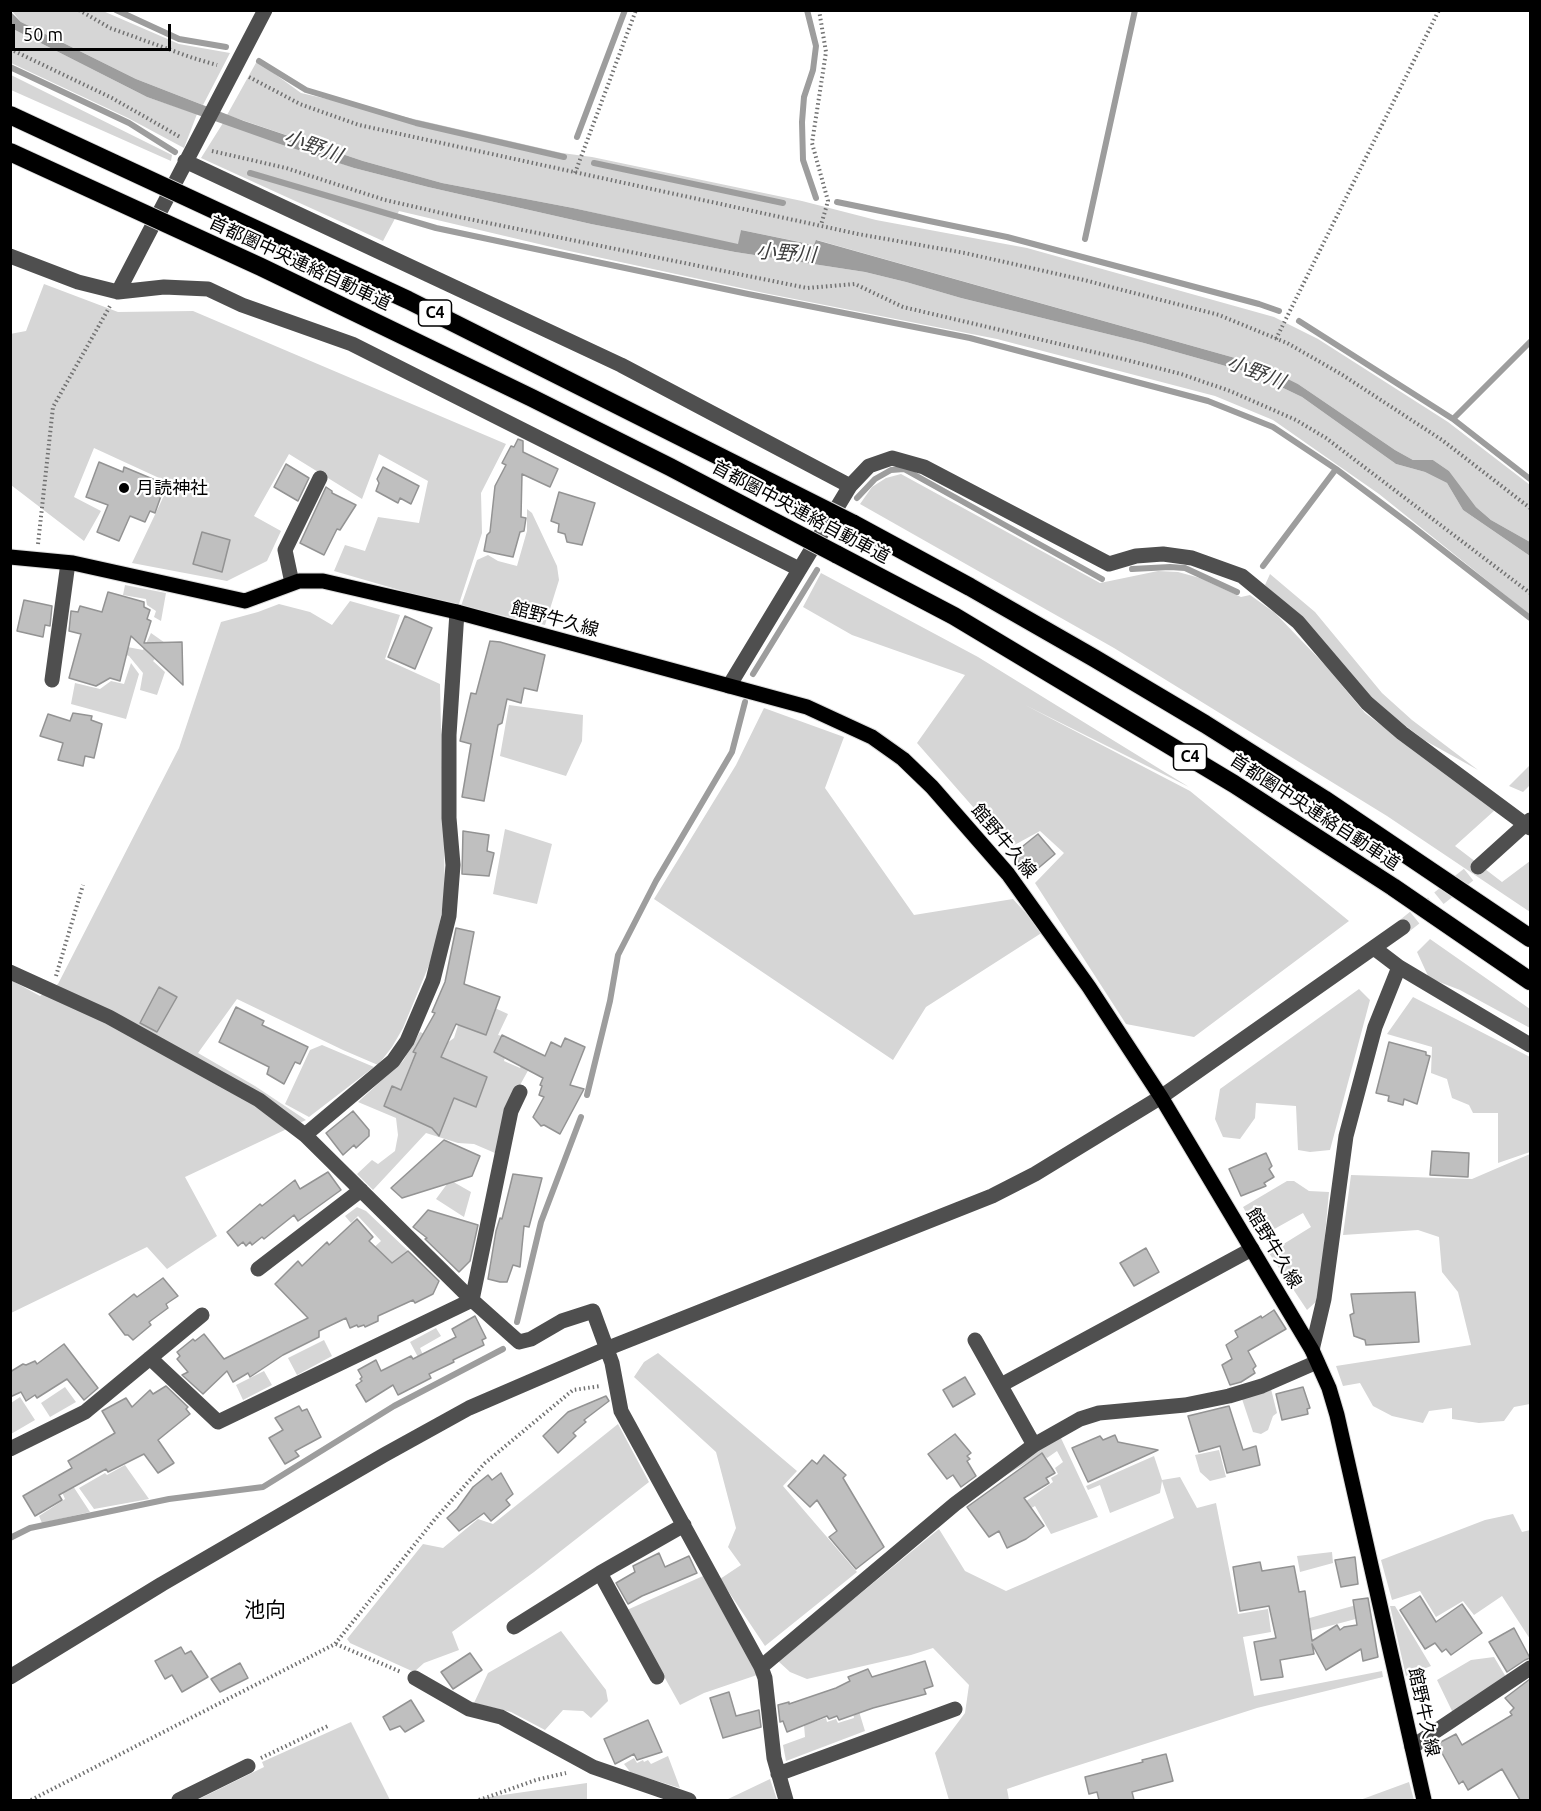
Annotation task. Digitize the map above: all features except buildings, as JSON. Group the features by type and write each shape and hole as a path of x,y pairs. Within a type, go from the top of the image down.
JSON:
{"highway":[{"name":"首都圏中央連絡自動車道","path":"10,115 408,300 852,523 991,599 1205,724 1324,799 1530,938"},
{"name":"首都圏中央連絡自動車道","path":"10,152 261,267 532,398 670,467 954,616 1234,784 1393,887 1530,981"},
{"path":"10,160 123,204"}],"main road":[{"name":"館野牛久線","path":"10,557 68,563 245,600 299,580 323,580 457,612 807,707 872,737 903,759 932,787 1008,874 1089,987 1161,1097 1315,1356 1329,1388 1337,1415 1424,1800"}],"street":[{"path":"118,292 265,10"},
{"path":"185,161 621,366 850,486"},
{"path":"10,256 78,282 118,292 164,287 208,289 242,305 351,344 799,569"},
{"path":"729,686 850,486 869,466 892,458 924,467 1109,564 1136,556 1163,554 1192,558 1242,576 1298,622 1367,703 1402,733 1529,824 1479,867"},
{"path":"292,583 285,550 320,478"},
{"path":"52,680 68,563"},
{"path":"305,1135 393,1061 407,1041 433,980 449,916 453,865 449,818 448,735 457,612"},
{"path":"10,1677 162,1584 393,1449 470,1408 606,1350 992,1196 1066,1156 1161,1097 1402,927"},
{"path":"1374,948 1399,968 1530,1045"},
{"path":"761,1667 955,1504 1034,1445 1080,1419 1099,1413 1185,1405 1229,1396 1262,1386 1315,1356 1346,1136 1375,1028 1399,968"},
{"path":"10,972 109,1017 259,1100 305,1135 472,1300 519,1342 531,1339 562,1321 593,1311 616,1384 621,1411 761,1667 765,1678 774,1758 786,1800"},
{"path":"472,1300 511,1111 520,1092"},
{"path":"258,1269 361,1190"},
{"path":"1001,1385 1251,1248"},
{"path":"150,1358 218,1422 472,1300"},
{"path":"10,1449 85,1412 202,1315"},
{"path":"975,1340 1034,1445"},
{"path":"514,1627 600,1573 684,1525"},
{"path":"600,1573 657,1677"},
{"path":"1412,1746 1530,1668"},
{"path":"415,1678 469,1709 501,1718 593,1767 689,1800"},
{"path":"778,1774 955,1709"},
{"path":"179,1800 248,1767"}],"path":[{"path":"79,10 110,28 193,58 231,76 358,125 821,225 965,253 1084,280 1219,315 1276,339 1341,374 1442,440 1530,508"},
{"path":"575,173 636,10"},
{"path":"819,10 826,52 812,143 828,201 821,225"},
{"path":"1276,339 1439,10"},
{"path":"10,49 112,98 211,150 286,168 385,200 807,288 855,284 903,307 1073,346 1191,378 1254,401 1296,420 1326,438 1530,593"},
{"path":"36,559 53,407 118,292"},
{"path":"51,992 83,885"},
{"path":"31,1800 335,1644 435,1519 485,1463 573,1390 616,1384"},
{"path":"335,1644 415,1678"},
{"path":"248,1767 262,1757 330,1725"},
{"path":"478,1800 536,1780 593,1767"}],"shaded area":[{"path":"12,11 103,11 179,44 230,53 203,105 136,79 21,22"},
{"path":"10,26 147,97 197,114 184,148 128,118 11,63"},
{"path":"257,61 301,93 562,153 592,157 802,201 876,220 1027,248 1274,317 1318,339 1448,422 1530,485 1530,542 1491,520 1476,507 1449,471 1433,460 1413,460 1298,384 1260,365 817,240 815,245 741,230 739,245 573,208 442,183 363,161 227,115"},
{"path":"11,75 172,155 171,161 11,90"},
{"path":"223,123 354,168 428,187 591,224 735,252 865,272 1144,343 1254,374 1302,397 1396,464 1425,472 1447,483 1463,510 1530,556 1530,615 1379,494 1273,420 1215,396 997,339 764,293 399,211 383,241 201,158"},
{"path":"44,284 118,312 193,311 506,444 481,493 482,533 458,607 334,571 345,545 365,551 378,517 419,523 428,481 379,454 362,499 289,454 254,516 281,531 267,561 227,581 132,563 170,483 94,448 74,497 101,511 84,541 11,485 10,334 26,331"},
{"path":"901,474 1100,583 1158,571 1178,572 1200,578 1241,597 1250,595 1275,613 1325,665 1365,713 1495,810 1455,846 1502,882 1530,861 1530,912 1387,816 1114,648 860,504 872,487 886,478"},
{"path":"527,509 532,513 557,566 559,580 545,625 461,606 477,560 488,555 498,561 517,566 527,531"},
{"path":"821,573 978,657 1189,787 1025,705 1190,791 1349,921 1194,1037 1126,1024 1035,883 1064,853 1040,831 1009,848 917,743 965,675 852,635 803,607"},
{"path":"1270,574 1315,612 1382,693 1412,720 1478,770 1424,740 1371,699 1306,622 1265,585"},
{"path":"125,585 166,593 161,621 154,617 156,611 147,605 146,599 123,595"},
{"path":"350,601 400,615 385,659 440,684 445,894 434,953 403,1028 378,1065 237,999 198,1053 255,1086 306,1120 185,1177 217,1236 167,1269 147,1247 11,1313 11,980 40,996 58,984 179,748 221,622 279,604 310,612 332,625"},
{"path":"151,633 168,645 153,661 165,672 157,695 140,690 143,673 129,656 108,648 122,646 143,650"},
{"path":"131,663 139,674 126,719 71,704 75,683 100,689 111,681 124,684"},
{"path":"509,705 583,715 582,741 566,776 500,756"},
{"path":"764,708 844,737 825,788 914,915 1013,899 1043,932 926,1007 893,1060 654,899 736,765"},
{"path":"1530,765 1530,785 1523,792 1509,786"},
{"path":"505,829 552,844 537,904 493,894"},
{"path":"1430,939 1530,1009 1530,1028 1460,990 1429,978 1417,952"},
{"path":"1359,989 1370,1000 1330,1150 1310,1152 1298,1150 1296,1106 1256,1103 1255,1118 1240,1139 1223,1137 1215,1119 1220,1089"},
{"path":"1413,997 1530,1057 1530,1152 1498,1163 1498,1113 1473,1113 1469,1105 1452,1098 1447,1079 1431,1073 1432,1047 1387,1034"},
{"path":"475,999 508,1014 498,1035 510,1038 504,1061 520,1068 529,1050 537,1054 507,1109 495,1153 474,1144 458,1143 426,1133 373,1190 357,1174 372,1160 378,1164 395,1151 398,1135 396,1118 358,1102 403,1061 420,1032 447,1043 454,1038 459,1022"},
{"path":"322,1045 374,1067 309,1117 285,1104 310,1050"},
{"path":"1530,1154 1530,1404 1514,1407 1504,1421 1479,1423 1452,1419 1452,1408 1429,1411 1423,1423 1392,1416 1373,1406 1360,1383 1343,1386 1336,1366 1471,1345 1458,1292 1442,1272 1439,1237 1418,1230 1343,1235 1351,1175 1472,1179"},
{"path":"450,1180 471,1192 464,1217 436,1199"},
{"path":"1287,1181 1294,1181 1309,1191 1329,1192 1319,1299 1307,1310 1269,1253 1311,1227 1303,1213 1260,1237 1243,1207"},
{"path":"357,1207 366,1211 423,1265 370,1285 356,1264 381,1241 358,1216 351,1223 345,1216"},
{"path":"436,1328 441,1336 420,1348 423,1355 418,1357 410,1342"},
{"path":"324,1340 332,1356 297,1375 288,1358"},
{"path":"658,1353 797,1471 783,1486 857,1572 765,1646 720,1579 741,1565 728,1547 736,1528 716,1452 634,1377 644,1362"},
{"path":"264,1371 272,1385 243,1400 236,1385"},
{"path":"65,1387 76,1402 50,1417 41,1403"},
{"path":"1271,1389 1277,1413 1273,1416 1268,1430 1261,1434 1253,1432 1242,1399"},
{"path":"20,1397 35,1420 11,1434 11,1403"},
{"path":"618,1424 649,1482 534,1572 452,1632 459,1650 424,1663 414,1672 350,1643 347,1639 423,1544 443,1548 478,1519 493,1524"},
{"path":"1060,1436 1098,1517 1051,1534 1035,1506 1026,1511 1022,1504 1053,1482 1051,1478 1058,1474 1055,1468 1063,1462 1057,1451 1047,1458 1042,1454 1003,1477 1033,1452"},
{"path":"1219,1450 1226,1477 1210,1481 1200,1472 1195,1455"},
{"path":"1154,1456 1162,1480 1180,1477 1197,1508 1216,1503 1238,1614 1268,1609 1271,1632 1243,1637 1254,1696 1382,1671 1383,1677 1257,1708 1045,1776 1007,1789 1009,1800 949,1800 935,1753 965,1713 969,1685 933,1648 807,1679 790,1672 778,1661 939,1529 965,1571 1006,1591 1174,1518 1162,1481 1160,1493 1110,1513 1100,1485 1088,1490 1086,1486"},
{"path":"125,1465 149,1499 94,1509 79,1488"},
{"path":"73,1486 90,1512 42,1523 39,1516 65,1499 62,1492"},
{"path":"1513,1514 1522,1532 1530,1530 1530,1639 1502,1596 1474,1615 1463,1601 1436,1617 1420,1591 1392,1600 1381,1560 1485,1520"},
{"path":"1332,1552 1333,1563 1300,1572 1297,1556"},
{"path":"703,1576 757,1675 704,1693 680,1705 627,1610"},
{"path":"1367,1602 1371,1615 1310,1631 1306,1619"},
{"path":"1390,1606 1395,1606 1431,1666 1406,1676"},
{"path":"561,1631 606,1690 608,1701 591,1718 583,1711 563,1710 545,1730 511,1712 474,1703 488,1673"},
{"path":"1494,1657 1506,1677 1453,1713 1437,1680 1471,1660"},
{"path":"857,1705 865,1731 786,1761 783,1745 805,1737 804,1725 826,1718 827,1722 836,1719 838,1723 854,1718 852,1706"},
{"path":"351,1722 390,1800 197,1800 264,1767 262,1762"},
{"path":"668,1756 680,1788 631,1773 624,1764 634,1758 637,1763 648,1760 651,1764"},
{"path":"770,1779 777,1800 726,1800"},
{"path":"1409,1782 1414,1800 1360,1800"},
{"path":"587,1783 587,1800 471,1800 482,1798"}],"water":[{"name":"小野川","path":"10,11 21,22 136,79 244,121 363,161 442,183 573,208 738,244 741,230 814,245 816,240 1260,365 1298,384 1395,450 1413,460 1433,460 1449,471 1476,507 1491,520 1530,542 1530,556 1463,510 1447,483 1425,472 1396,464 1302,397 1254,374 1144,343 865,272 735,252 591,224 354,168 147,97 13,29"}],"waterway":[{"path":"116,10 179,39 226,47"},
{"path":"577,137 625,10"},
{"path":"807,10 816,46 813,70 804,97 803,160 816,198"},
{"path":"1085,239 1135,10"},
{"path":"259,61 306,90 416,123 564,157"},
{"path":"10,67 129,123 175,152"},
{"path":"594,163 783,203"},
{"path":"250,173 436,228 970,338 1208,401 1273,427 1336,469 1530,618"},
{"path":"837,202 1007,237 1279,311"},
{"path":"1299,321 1453,419 1530,479"},
{"path":"1453,419 1530,342"},
{"path":"857,498 875,479 891,470 904,469 1102,579"},
{"path":"1263,566 1336,469"},
{"path":"1132,569 1185,568 1237,592"},
{"path":"753,674 817,570"},
{"path":"587,1095 610,1001 618,955 656,881 732,752 745,702"},
{"path":"517,1322 541,1222 581,1117"},
{"path":"10,1538 30,1528 169,1499 263,1487 394,1406 503,1349"}],"tunnel":[{"path":"1403,927 1478,867"}],"place":[{"name":"月読神社","path":"124,488"}],"district":[{"name":"池向","path":"265,1610"}]}
